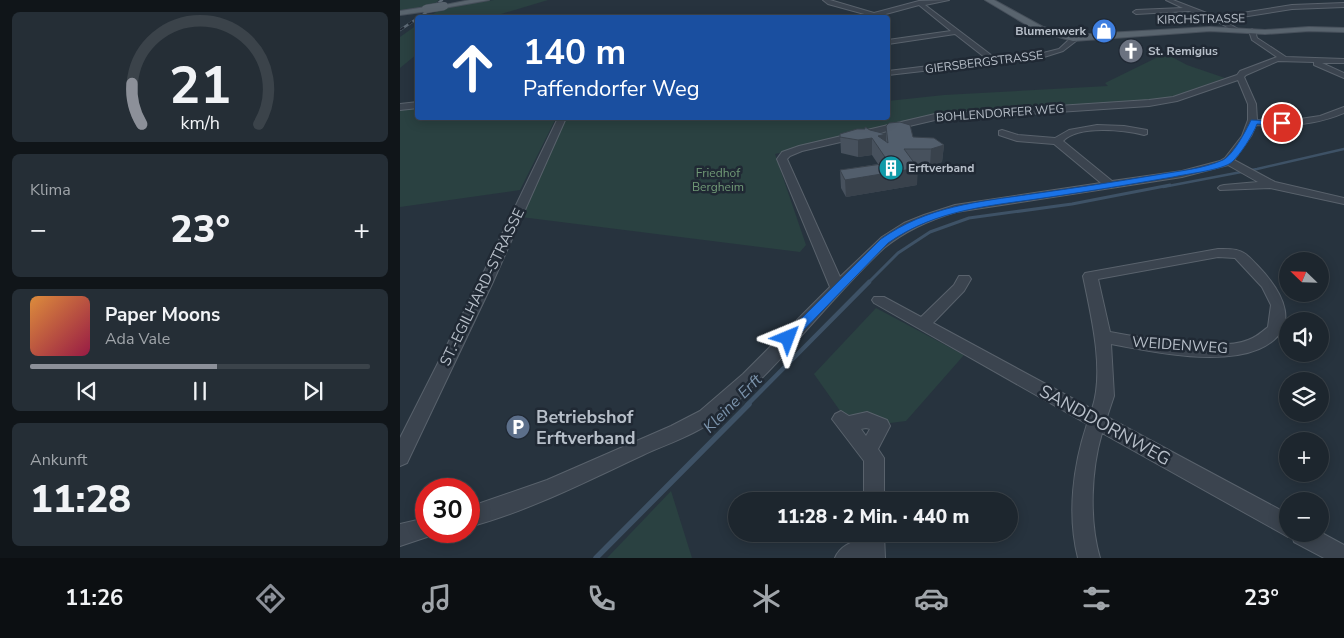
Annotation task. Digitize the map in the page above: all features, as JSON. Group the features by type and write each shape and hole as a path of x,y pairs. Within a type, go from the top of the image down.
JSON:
{"main road":[{"path":"400,13 485,0"},
{"name":"KIRCHSTRASSE","path":"989,0 1024,21 1059,36 1073,38 1202,30 1344,30"}],"street":[{"path":"826,0 830,3 872,14 919,3 946,0"},
{"path":"1169,0 1218,19 1236,30"},
{"path":"1311,0 1344,11"},
{"path":"919,3 995,62"},
{"path":"1149,4 1170,18"},
{"path":"1218,19 1292,7 1344,5"},
{"path":"1136,12 1190,9"},
{"path":"1252,31 1254,39 1283,58"},
{"path":"890,42 958,32"},
{"name":"GIERSBERGSTRASSE","path":"890,73 1044,55 1061,50 1073,41 1073,38"},
{"path":"1232,164 1254,122 1254,106 1240,77 1249,69 1283,58 1344,61"},
{"path":"1312,60 1344,76"},
{"name":"BOHLENDORFER WEG","path":"837,287 782,159 786,154 816,145 935,117 1156,102 1174,99 1240,77"},
{"path":"400,107 415,105"},
{"path":"1254,122 1304,122 1328,118 1344,110"},
{"name":"ST.-EGILHARD-STRASSE","path":"400,457 485,284 561,120"},
{"path":"1057,141 1063,135 1106,126 1125,127 1144,132"},
{"path":"1002,133 1017,138 1057,141 1111,186"},
{"path":"480,513 509,503 699,422 715,410 772,355 837,287 885,241 902,228 920,220 956,208 1111,186 1232,164 1271,185"},
{"path":"1224,188 1271,185 1344,201"},
{"name":"WEIDENWEG","path":"1230,252 1239,255 1268,285 1278,305 1275,330 1252,345 1233,350 1209,350 1103,337 1090,276 1230,252"},
{"path":"923,324 959,288 964,279"},
{"name":"SANDDORNWEG","path":"879,300 1279,521"},
{"path":"1089,558 1085,542 1083,484 1089,445 1105,396 1103,337"},
{"path":"868,451 881,426 867,420 843,422 874,458 874,492"},
{"path":"400,535 415,531"},
{"path":"1317,542 1344,557"},
{"path":"846,558 857,551 874,546"}],"green space":[{"path":"400,0 439,0 432,6 400,11"},
{"path":"494,0 548,0 498,15 432,15 441,8"},
{"path":"415,26 415,56 400,68 400,37"},
{"name":"Friedhof Bergheim","path":"1157,49 1187,65 1225,78 1174,96 1154,100 939,115 775,154 806,245 800,252 521,217 564,121 890,120 890,101 944,95 1108,86 1105,83 1156,58 1158,56 1155,52"},
{"path":"415,107 415,120 555,120 520,190 400,207 400,109"},
{"path":"876,308 964,355 906,421 890,423 874,414 843,415 814,374"},
{"path":"671,491 692,558 607,558"}],"building":[{"path":"900,122 910,125 913,137 934,138 944,145 931,149 904,149 918,168 845,180 840,170 889,163 872,138 858,140 840,137 840,134 857,129 865,129 865,127 886,134 878,136 888,143 886,126 889,123"}],"waterway":[{"name":"Kleine Erft","path":"1163,187 1257,169 1344,149"},
{"name":"Kleine Erft","path":"869,282 898,253 930,232 969,218 1072,204 1170,185"},
{"name":"Kleine Erft","path":"747,405 869,282"},
{"name":"Kleine Erft","path":"596,558 749,404"}],"railway":[{"path":"423,15 442,0"},
{"path":"400,30 415,20"}],"place":[{"name":"Blumenwerk","path":"1104,31"},
{"name":"St. Remigius","path":"1131,51"},
{"name":"Erftverband","path":"891,168"},
{"name":"Betriebshof Erftverband","path":"518,427"}],"route":[{"path":"788,338 885,241 902,228 920,220 956,208 1111,186 1208,168 1228,161 1250,131 1254,122 1282,123"}]}
